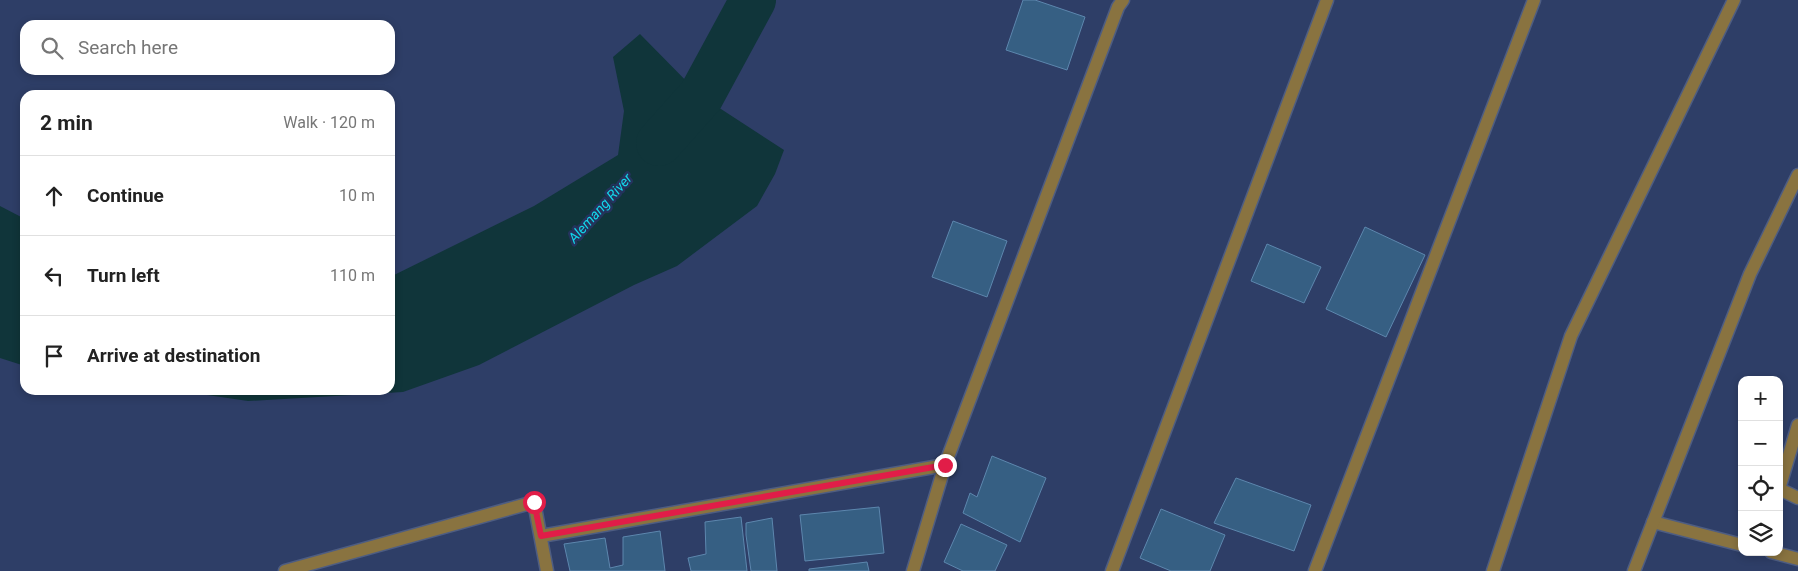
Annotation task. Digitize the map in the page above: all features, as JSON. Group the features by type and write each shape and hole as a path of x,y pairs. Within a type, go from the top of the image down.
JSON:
{"street":[{"path":"913,571 945,465 1118,7 1123,0"},
{"path":"1112,571 1327,0"},
{"path":"1315,571 1534,0"},
{"path":"1493,571 1571,336 1734,0"},
{"path":"1634,571 1750,274 1798,175"},
{"path":"1783,476 1798,425"},
{"path":"541,536 945,465"},
{"path":"1783,491 1798,498"},
{"path":"286,571 534,502 548,571"},
{"path":"1653,522 1738,544"},
{"path":"1783,555 1798,559"}],"water":[{"path":"640,34 701,96 784,150 775,174 757,206 677,266 634,285 479,365 403,392 395,392 395,275 534,206 618,155 624,111 613,57"},
{"path":"0,206 20,216 20,364 0,358"},
{"path":"207,395 351,395 248,401"}],"building":[{"path":"1023,0 1035,0 1085,17 1067,70 1006,50"},
{"path":"953,221 1007,241 987,297 932,277"},
{"path":"1365,227 1425,255 1386,337 1326,309"},
{"path":"1267,244 1321,267 1304,303 1251,281"},
{"path":"992,456 1046,478 1020,542 963,513 970,493 977,497"},
{"path":"1236,478 1311,505 1294,551 1214,523"},
{"path":"879,507 884,553 805,561 800,515"},
{"path":"1161,509 1225,535 1210,571 1171,571 1140,558"},
{"path":"741,517 747,571 691,571 688,558 706,554 705,522"},
{"path":"772,518 777,571 751,571 746,523"},
{"path":"961,524 1007,545 995,571 963,571 944,562"},
{"path":"660,531 665,571 570,571 564,544 605,538 610,568 623,565 623,537"},
{"path":"867,562 869,571 809,571 809,569"}],"waterway":[{"name":"Alemang River","path":"659,143 701,96 753,0"}],"route":[{"path":"534,502 541,536 945,465"}]}
